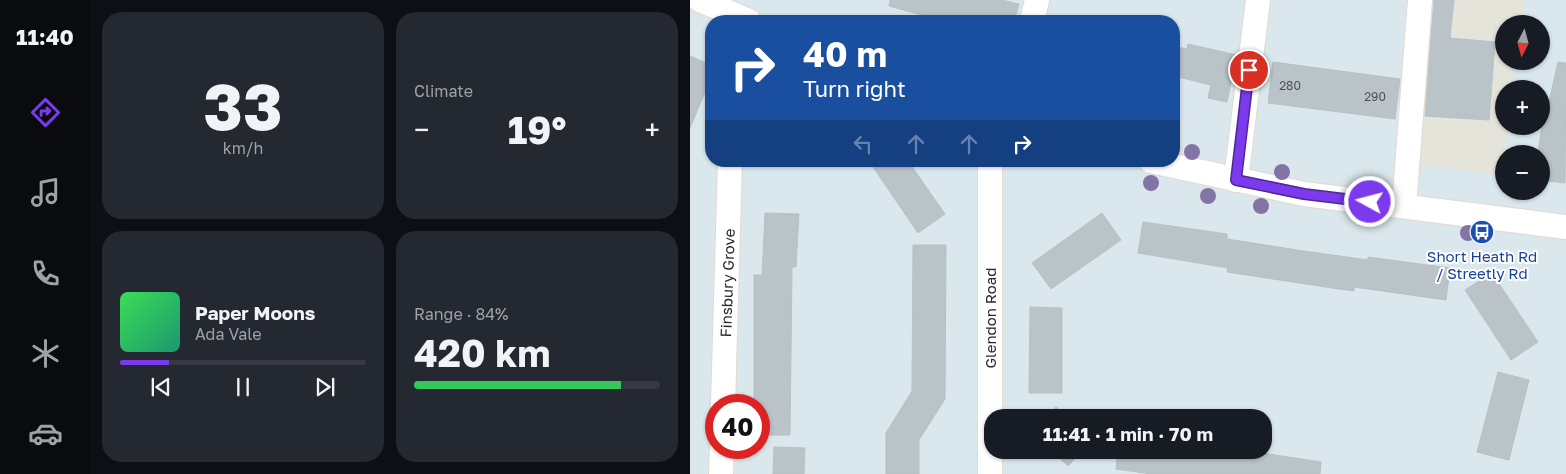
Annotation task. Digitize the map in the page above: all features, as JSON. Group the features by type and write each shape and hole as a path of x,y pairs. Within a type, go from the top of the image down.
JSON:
{"street":[{"path":"700,0 735,15"},
{"path":"1033,15 1037,0"},
{"path":"1236,180 1258,0"},
{"path":"1404,206 1420,0"},
{"name":"Finsbury Grove","path":"723,394 730,167"},
{"name":"Glendon Road","path":"990,167 990,474"},
{"path":"1178,167 1304,194 1566,227"},
{"path":"721,474 722,459"}],"shaded area":[{"path":"1424,0 1524,0 1522,15 1495,15 1495,70 1515,70 1514,80 1495,80 1495,135 1507,135 1506,145 1495,145 1495,174 1413,164"}],"building":[{"path":"890,0 1002,0 1019,4 1016,15 922,15 889,6"},
{"path":"1434,0 1454,0 1450,38 1495,42 1489,120 1425,116"},
{"path":"1188,44 1237,55 1227,102 1208,98 1211,85 1180,77 1180,47 1187,49"},
{"path":"690,56 705,62 705,92 690,128"},
{"path":"1273,62 1400,79 1395,119 1268,103"},
{"path":"1558,62 1566,63 1565,183 1550,181 1550,145 1539,145 1541,135 1550,135 1550,97"},
{"path":"873,167 912,167 945,214 918,233"},
{"path":"765,213 799,214 796,267 792,267 790,435 770,435 770,394 754,394 754,275 762,275"},
{"path":"1102,213 1121,240 1051,289 1032,263"},
{"path":"1143,222 1227,234 1227,239 1297,250 1368,260 1368,257 1450,268 1446,300 1354,287 1354,291 1227,272 1228,268 1138,253"},
{"path":"913,245 946,245 945,399 919,440 919,474 886,474 886,433 912,391"},
{"path":"1492,273 1538,342 1511,360 1465,290"},
{"path":"1030,307 1062,308 1062,393 1029,393"},
{"path":"1498,372 1529,380 1509,460 1477,452"},
{"path":"774,447 805,448 804,474 773,474"},
{"path":"1272,454 1321,462 1320,474 1151,474 1116,469 1117,459 1272,459"},
{"path":"1061,459 1075,459 1068,466"}],"place":[{"name":"Short Heath Rd / Streetly Rd","path":"1482,232"}],"route":[{"path":"1249,70 1236,180 1304,194 1370,202"}]}
